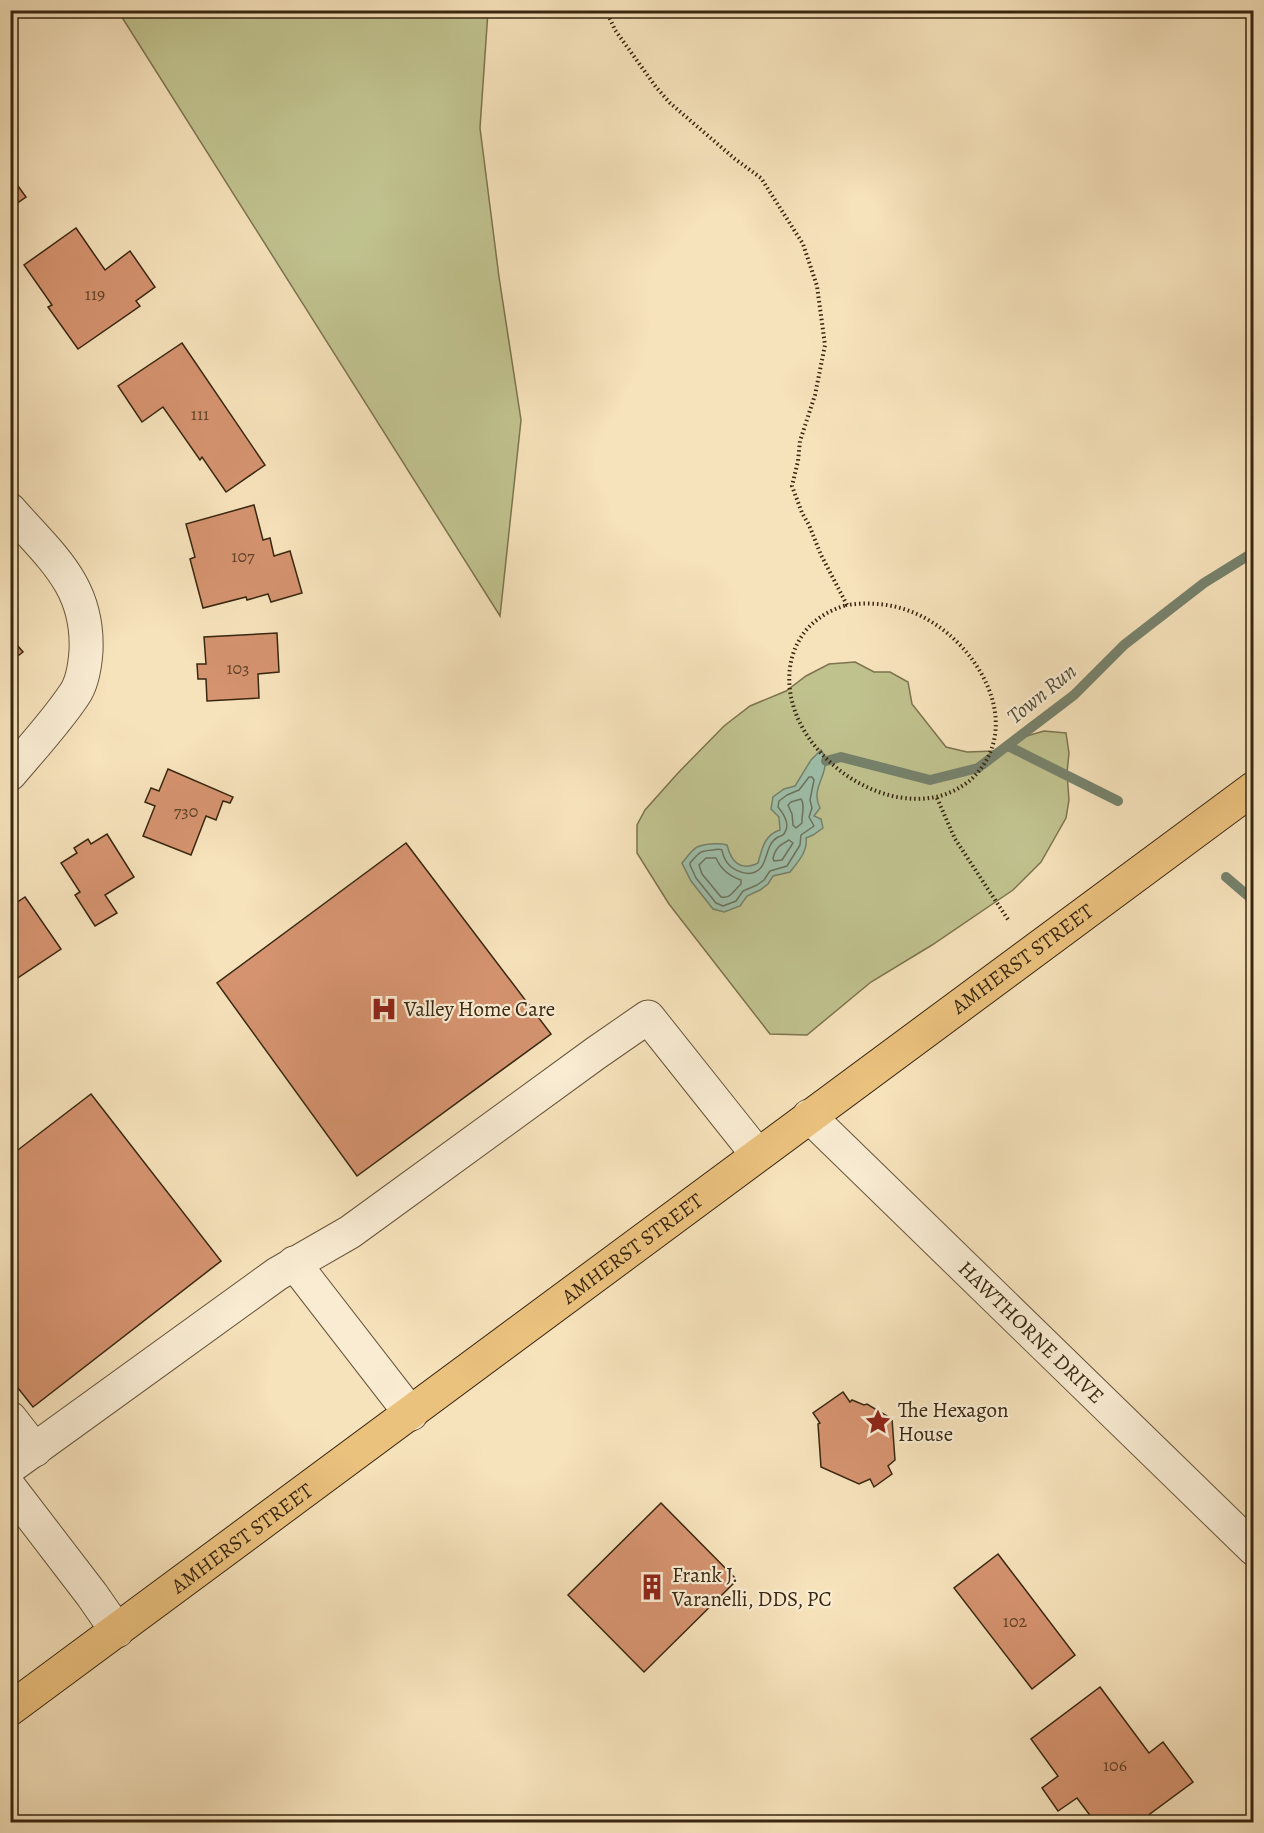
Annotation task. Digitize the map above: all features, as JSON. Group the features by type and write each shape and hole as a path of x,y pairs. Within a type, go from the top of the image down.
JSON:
{"main road":[{"name":"AMHERST STREET","path":"10,1710 1254,788"}],"street":[{"path":"10,510 66,573 81,605 87,632 85,663 76,693 10,774"},
{"path":"10,1418 23,1458 243,1298 294,1263 350,1232 648,1017 758,1154"},
{"name":"HAWTHORNE DRIVE","path":"809,1116 1254,1549"},
{"path":"294,1263 411,1414"},
{"path":"10,1488 117,1631"}],"path":[{"path":"606,10 615,30 656,87 670,103 735,159 761,178 803,244 817,286 825,345 815,395 800,441 792,486 821,555 847,605"},
{"path":"866,603 899,608 932,621 950,635 975,663 991,694 995,713 995,730 988,758 968,783 937,798 906,799 888,795 852,780 823,755 810,740 793,706 790,690 789,673 794,649 806,630 817,619 847,605 866,603"},
{"path":"937,798 955,840 1009,921"}],"shaded area":[{"path":"118,11 488,11 480,128 499,277 521,420 500,616"},
{"path":"855,662 874,672 890,672 908,682 912,704 946,747 967,752 995,751 1020,738 1044,731 1066,733 1069,753 1067,773 1069,800 1066,818 1041,862 1013,890 932,945 871,982 807,1035 770,1034 669,904 637,853 637,825 645,810 678,773 724,726 750,706 786,691 806,676 829,664"}],"water":[{"path":"821,750 825,757 825,766 817,795 820,808 814,816 821,819 823,828 806,838 804,852 790,872 773,876 768,884 747,896 740,906 724,912 713,909 691,881 682,863 697,847 719,844 727,845 731,856 741,865 758,863 767,839 780,830 779,817 771,809 773,797 784,789 795,786 811,760"}],"building":[{"path":"10,175 26,197 10,208"},
{"path":"76,228 105,270 130,251 155,287 136,301 140,306 78,349 48,307 52,305 24,265"},
{"path":"182,343 265,465 226,492 202,457 200,460 163,407 142,422 118,386"},
{"path":"254,505 263,540 270,538 274,556 290,551 302,593 271,602 268,594 247,600 246,597 203,608 190,559 195,557 186,524"},
{"path":"277,633 279,672 258,674 259,698 207,701 206,679 198,679 197,664 206,664 204,637"},
{"path":"10,637 23,652 10,662"},
{"path":"168,769 233,797 230,803 223,801 216,820 206,816 191,855 143,836 155,806 145,802 151,788 159,791"},
{"path":"107,834 134,877 105,895 117,913 95,926 75,895 80,892 61,863 77,853 74,848 88,839 91,844"},
{"name":"Valley Home Care","path":"406,843 551,1034 357,1176 217,983"},
{"path":"25,897 61,949 10,983 10,907"},
{"path":"91,1094 221,1261 33,1407 10,1378 10,1156"},
{"path":"843,1392 850,1402 852,1400 867,1404 892,1419 895,1460 888,1466 892,1474 874,1487 870,1479 859,1484 821,1467 818,1424 820,1423 813,1413"},
{"name":"Frank J. Varanelli, DDS, PC","path":"661,1503 737,1580 644,1672 568,1595"},
{"path":"998,1554 1075,1655 1032,1689 954,1588"},
{"path":"1100,1687 1149,1753 1163,1742 1193,1782 1139,1822 1095,1822 1077,1798 1058,1811 1042,1788 1058,1776 1031,1739"}],"waterway":[{"name":"Town Run","path":"826,761 841,757 930,780 978,768 1074,695 1124,645 1204,583 1254,552"},
{"path":"1008,746 1118,801"},
{"path":"1226,877 1254,901"}],"place":[{"name":"Valley Home Care","path":"384,1009"},
{"name":"The Hexagon House","path":"878,1422"},
{"name":"Frank J. Varanelli, DDS, PC","path":"652,1587"}]}
